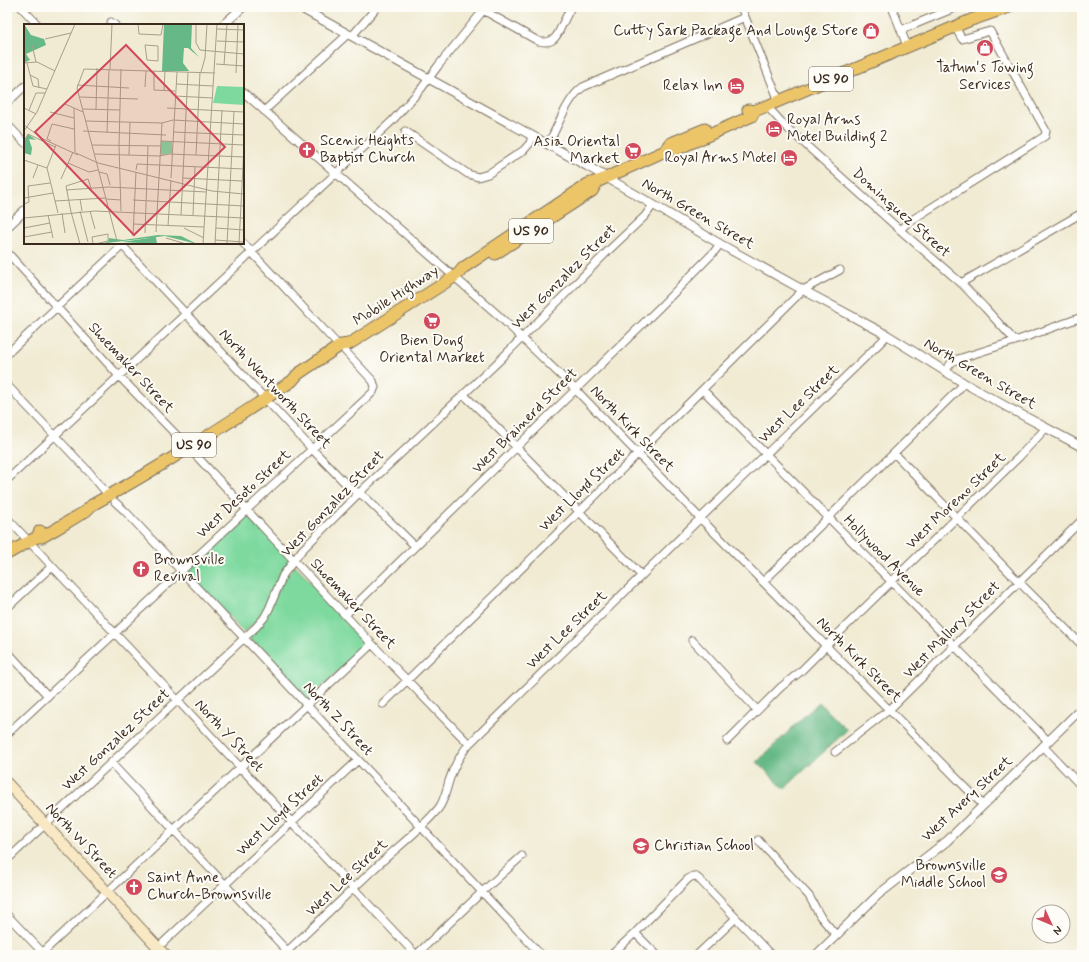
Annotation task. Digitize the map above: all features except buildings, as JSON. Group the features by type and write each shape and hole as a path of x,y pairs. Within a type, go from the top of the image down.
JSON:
{"main road":[{"name":"Mobile Highway","path":"7,554 33,539 42,537 56,529 86,511 92,504 112,499 292,381 301,378 344,347 457,275 466,272 492,256 592,191 602,180 665,151 675,150 752,116 754,111 907,46 992,12 1009,7"},
{"name":"North W Street","path":"7,783 165,955"}],"street":[{"path":"21,7 37,24"},
{"path":"225,24 242,7"},
{"name":"North Green Street","path":"299,7 548,144 602,180 653,205 720,244 887,335 964,383 1082,447"},
{"path":"264,111 350,35 377,7"},
{"path":"7,480 335,172 399,114 422,88 484,9 538,41 550,42 556,37 571,7"},
{"path":"741,7 779,101"},
{"path":"892,7 907,46"},
{"path":"901,30 956,7"},
{"path":"548,144 571,100 583,87 745,17"},
{"path":"900,230 907,223 1045,135 1046,131 990,31 962,39 955,27"},
{"path":"7,103 24,87"},
{"name":"North Kirk Street","path":"244,93 457,275 575,389 700,518 984,805"},
{"name":"Dominquez Street","path":"767,106 781,122 961,283 1015,342"},
{"path":"7,124 24,142"},
{"path":"405,131 468,174 478,177 488,174 524,150 530,143 532,136"},
{"name":"West Gonzalez Street","path":"7,860 256,627 266,615 283,575 302,550 359,493 499,361 645,216 653,205"},
{"path":"7,227 24,211"},
{"path":"961,283 1082,213"},
{"path":"7,354 123,244"},
{"name":"North Wentworth Street","path":"123,244 265,399 350,488 359,493 415,546"},
{"path":"244,244 344,347"},
{"name":"West Brainerd Street","path":"345,615 660,307 720,244"},
{"name":"Shoemaker Street","path":"7,252 119,376 189,448 372,644 469,744"},
{"name":"West Lloyd Street","path":"382,704 638,454 803,290 840,270"},
{"path":"945,371 952,362 1015,342 1082,317"},
{"name":"West Lee Street","path":"287,954 439,808 442,804 454,767 469,744 887,335"},
{"name":"West Desoto Street","path":"7,734 373,392 375,387 373,381 344,347"},
{"path":"763,582 964,383"},
{"name":"North Z Street","path":"7,385 55,435 112,499 130,516 541,955"},
{"name":"Hollywood Avenue","path":"703,390 954,646 1046,743 1082,787"},
{"path":"463,394 641,575"},
{"name":"West Moreno Street","path":"727,741 756,710 800,672 957,518 1046,428"},
{"path":"894,453 1082,645"},
{"name":"North Y Street","path":"7,518 33,539 52,566 416,955"},
{"name":"West Mallory Street","path":"835,752 890,709 1082,520"},
{"path":"7,608 52,566"},
{"path":"692,640 756,710"},
{"path":"7,915 43,954 107,892 372,644"},
{"path":"7,652 48,696"},
{"name":"West Avery Street","path":"816,955 879,894 946,841 1082,708"},
{"name":"West Lloyd Street","path":"150,955 358,760"},
{"path":"111,763 287,954"},
{"path":"758,840 796,880 809,896 820,916 836,935"},
{"path":"416,955 522,856"},
{"path":"611,955 635,933 688,879 694,876 699,879 771,955"},
{"path":"697,955 736,918"},
{"path":"635,933 657,955"}],"green space":[{"path":"247,514 290,560 280,573 266,608 261,616 244,633 186,571"},
{"path":"295,565 368,643 307,701 249,638 286,577"},
{"path":"819,702 847,730 784,789 757,762"}],"place":[{"name":"Cutty Sark Package And Lounge Store","path":"871,31"},
{"name":"Tatum's Towing Services","path":"985,48"},
{"name":"Relax Inn","path":"736,86"},
{"name":"Royal Arms Motel Building 2","path":"774,129"},
{"name":"Scenic Heights Baptist Church","path":"307,150"},
{"name":"Asia Oriental Market","path":"633,151"},
{"name":"Royal Arms Motel","path":"789,158"},
{"name":"Bien Dong Oriental Market","path":"432,321"},
{"name":"Brownsville Revival","path":"141,569"},
{"name":"Christian School","path":"641,846"},
{"name":"Brownsville Middle School","path":"999,875"},
{"name":"Saint Anne Church-Brownsville","path":"134,887"}]}
